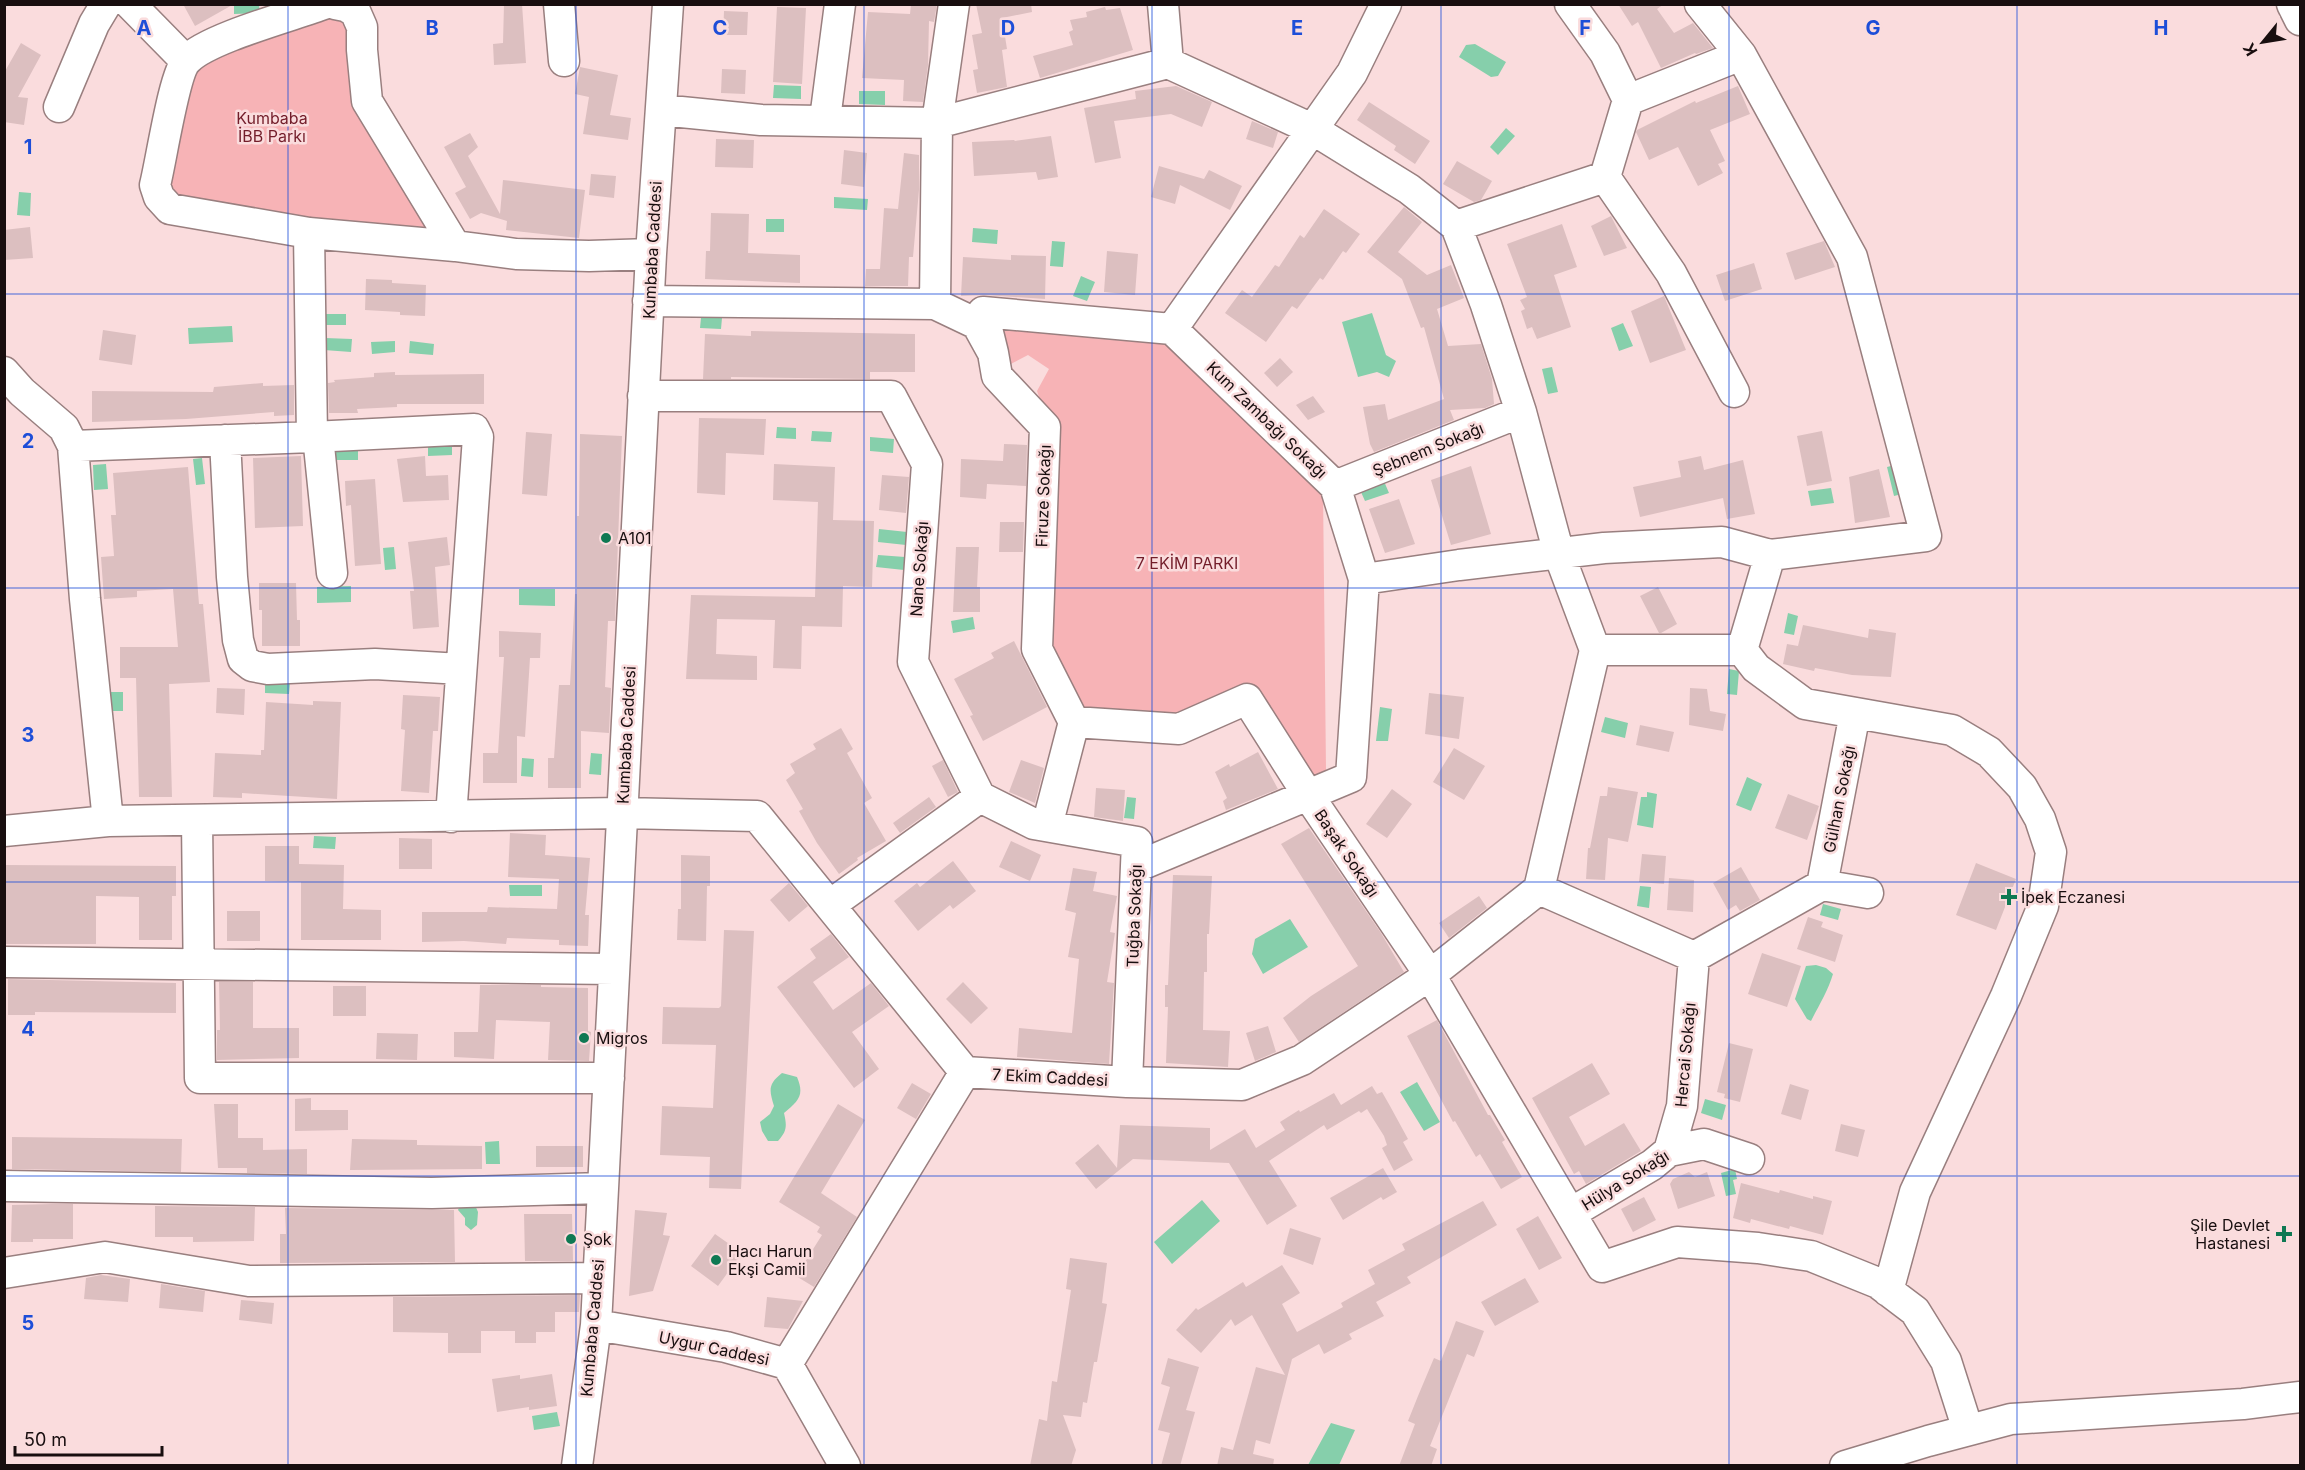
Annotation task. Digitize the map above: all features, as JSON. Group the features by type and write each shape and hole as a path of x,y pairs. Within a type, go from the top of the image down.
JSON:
{"street":[{"path":"59,106 94,24 106,4"},
{"path":"130,4 186,61"},
{"path":"324,4 278,13 209,45 186,61 176,90 156,185 159,196 170,209 309,233 516,254 589,256 651,254"},
{"path":"335,4 355,11 362,27 367,101 454,246"},
{"path":"559,4 564,61"},
{"name":"Kumbaba Caddesi","path":"577,1466 596,1325 648,301 668,4"},
{"path":"825,119 840,4"},
{"path":"935,304 937,123 954,4"},
{"path":"1163,4 1168,63"},
{"path":"993,353 983,312 1172,328 1352,73 1386,4"},
{"path":"1570,4 1605,53 1628,100 1605,177"},
{"path":"1364,579 1604,548 1722,542 1770,555 1926,536 1852,257 1741,55 1700,4"},
{"path":"2292,4 2301,20"},
{"path":"1628,100 1741,55"},
{"path":"661,110 761,120 825,119 937,123 1168,63 1312,129 1409,189 1456,226 1486,305 1521,412 1560,554 1595,650 1539,890 1694,957 1822,885 1868,893"},
{"path":"1456,226 1605,177"},
{"path":"1605,177 1671,273 1734,392"},
{"path":"309,233 315,436 332,573"},
{"name":"Firuze Sokağı","path":"648,301 935,304 977,324 993,353 997,376 1046,427 1037,649 1074,722"},
{"name":"Kum Zambağı Sokağı","path":"1172,328 1335,486 1364,579 1350,777 1308,795"},
{"path":"4,372 22,392 64,428 73,446 85,599 108,821"},
{"name":"Nane Sokağı","path":"643,396 891,396 927,464 913,662 980,797"},
{"name":"Şebnem Sokağı","path":"1335,486 1521,412"},
{"path":"73,446 474,429 478,437 451,817"},
{"path":"225,440 232,577 238,640 243,659 252,666 268,669 375,664 461,669"},
{"path":"1742,650 1770,555"},
{"path":"1595,650 1742,650"},
{"path":"1742,650 1756,668 1805,704 1952,730 1989,752 2022,787 2040,819 2051,852 2043,906 2006,996 1915,1192 1888,1291 1915,1311 1946,1361 1968,1430"},
{"path":"1047,826 1074,722 1179,729 1247,699 1308,795"},
{"name":"Gülhan Sokağı","path":"1822,885 1855,713"},
{"name":"Başak Sokağı","path":"1136,867 1308,795 1430,975 1602,1266 1677,1242 1758,1248 1811,1256 1878,1283 1888,1291"},
{"path":"830,905 980,797"},
{"name":"Tuğba Sokağı","path":"980,797 1034,824 1137,842 1127,1082"},
{"path":"4,831 108,821 622,813 757,816 965,1072 787,1364"},
{"path":"197,820 200,1078 609,1078"},
{"name":"7 Ekim Caddesi","path":"965,1072 1127,1082 1242,1085 1302,1060 1430,975 1539,890"},
{"name":"Hercai Sokağı","path":"1669,1151 1682,1106 1694,957"},
{"path":"4,962 614,969"},
{"name":"Hülya Sokağı","path":"1571,1213 1652,1165 1669,1151 1704,1144 1749,1159"},
{"path":"4,1186 432,1193 603,1188"},
{"path":"4,1273 105,1257 249,1281 598,1278"},
{"name":"Uygur Caddesi","path":"596,1325 726,1347 787,1364 845,1466"},
{"path":"1845,1466 2011,1419 2243,1404 2301,1397"}],"green space":[{"name":"Kumbaba İBB Parkı","path":"345,6 367,101 455,246 170,209 159,170 186,61"},
{"name":"7 EKİM PARKI","path":"990,320 1169,335 1323,490 1326,770 1311,779 1249,686 1175,721 1080,714 1048,648 1053,437 1037,391 1049,369 1028,355 1007,366"}],"shaded area":[{"path":"234,5 259,5 260,13 234,14"},
{"path":"1475,44 1506,62 1498,76 1491,77 1459,57 1466,45"},
{"path":"774,85 801,86 801,99 773,98"},
{"path":"859,91 885,91 885,105 859,104"},
{"path":"1506,128 1515,136 1498,155 1490,147"},
{"path":"19,192 31,193 30,216 17,215"},
{"path":"834,197 868,199 867,210 834,208"},
{"path":"766,219 784,219 784,232 766,232"},
{"path":"973,228 998,230 997,244 972,242"},
{"path":"1052,241 1065,242 1063,267 1050,266"},
{"path":"1081,276 1095,282 1087,301 1073,296"},
{"path":"1372,313 1386,355 1396,361 1389,377 1377,372 1358,377 1342,322"},
{"path":"325,314 346,314 346,325 325,325"},
{"path":"701,318 722,318 721,329 700,328"},
{"path":"1623,323 1633,346 1619,351 1611,328"},
{"path":"232,326 233,342 189,344 188,328"},
{"path":"325,338 352,339 351,352 324,350"},
{"path":"395,341 395,352 372,354 371,342"},
{"path":"410,341 434,344 433,355 409,353"},
{"path":"1552,367 1558,392 1548,394 1542,369"},
{"path":"777,427 796,428 796,439 776,438"},
{"path":"812,431 832,432 831,442 811,441"},
{"path":"870,437 894,439 893,453 870,451"},
{"path":"452,443 452,455 428,456 428,444"},
{"path":"334,449 358,449 358,460 334,460"},
{"path":"202,458 205,484 196,485 193,459"},
{"path":"106,464 108,489 94,490 93,465"},
{"path":"1899,464 1906,493 1894,496 1887,467"},
{"path":"1383,479 1389,493 1365,501 1361,492 1367,484"},
{"path":"1831,488 1834,503 1811,506 1808,491"},
{"path":"879,529 907,532 906,545 878,542"},
{"path":"394,547 396,569 385,570 383,548"},
{"path":"878,555 905,557 904,570 876,567"},
{"path":"351,586 351,602 317,603 317,587"},
{"path":"519,589 555,589 555,606 519,605"},
{"path":"1788,613 1798,616 1794,635 1784,633"},
{"path":"973,617 975,629 953,633 951,621"},
{"path":"1729,669 1739,671 1737,695 1727,694"},
{"path":"265,682 290,683 289,694 265,693"},
{"path":"108,692 123,692 123,711 109,711"},
{"path":"1380,707 1392,709 1388,741 1376,741"},
{"path":"1605,717 1628,723 1625,738 1601,732"},
{"path":"591,753 602,754 601,775 589,774"},
{"path":"522,758 534,759 533,777 521,776"},
{"path":"1747,777 1762,784 1751,811 1736,805"},
{"path":"1647,792 1657,794 1653,828 1637,825 1641,797 1647,797"},
{"path":"1127,797 1136,798 1134,819 1124,818"},
{"path":"314,836 336,837 335,849 313,848"},
{"path":"509,885 542,885 542,896 510,896"},
{"path":"1640,886 1651,887 1649,908 1637,906"},
{"path":"1823,904 1841,909 1838,920 1820,915"},
{"path":"1290,919 1308,947 1263,974 1252,954 1255,939"},
{"path":"1816,965 1826,968 1833,974 1811,1021 1807,1019 1795,999 1806,966"},
{"path":"782,1073 797,1077 800,1094 799,1098 784,1113 786,1125 783,1134 778,1141 768,1141 760,1122 770,1114 774,1106 771,1088"},
{"path":"1417,1082 1440,1122 1424,1131 1400,1092"},
{"path":"1705,1099 1726,1105 1722,1120 1701,1113"},
{"path":"499,1141 500,1164 486,1164 485,1142"},
{"path":"1735,1169 1737,1179 1733,1180 1736,1194 1726,1196 1721,1173"},
{"path":"1202,1200 1220,1221 1172,1264 1154,1242"},
{"path":"461,1203 475,1205 478,1212 477,1225 471,1230 465,1225 465,1218 458,1210"},
{"path":"557,1412 560,1426 534,1430 532,1416"},
{"path":"1331,1423 1355,1430 1339,1465 1308,1465"}],"building":[{"path":"183,4 234,4 195,26"},
{"path":"504,4 522,4 526,63 494,65 493,44 503,43"},
{"path":"911,4 937,4 934,22 929,21 928,65 923,102 903,101 904,80 862,78 868,12 910,14"},
{"path":"976,4 1031,4 1032,12 1002,18 1007,49 1002,50 1007,87 977,93 973,70 978,69 972,35 982,33"},
{"path":"1618,4 1664,4 1657,9 1674,33 1693,23 1713,48 1661,68 1638,22 1632,26"},
{"path":"777,7 806,8 802,84 773,82"},
{"path":"1105,7 1106,10 1120,8 1133,50 1040,78 1033,56 1073,45 1069,32 1073,30 1070,20 1087,17 1086,12"},
{"path":"724,11 748,12 747,35 723,35"},
{"path":"21,43 41,55 18,97 28,98 24,125 4,122 4,73"},
{"path":"580,67 618,75 610,115 631,118 628,140 583,134 589,97 575,94"},
{"path":"722,69 746,70 745,94 721,93"},
{"path":"1176,86 1212,102 1202,127 1171,114 1114,121 1121,158 1095,163 1084,108 1136,99 1135,91"},
{"path":"1738,86 1750,114 1710,130 1725,161 1718,164 1723,173 1698,186 1678,147 1649,160 1637,130 1695,101 1696,103"},
{"path":"1369,102 1430,141 1415,164 1394,150 1396,146 1357,120"},
{"path":"1252,121 1278,132 1273,148 1246,139"},
{"path":"470,133 478,147 468,156 500,214 503,180 585,190 579,238 506,230 507,221 481,213 470,219 455,193 466,187 444,147"},
{"path":"1051,136 1058,177 1038,180 1036,172 974,176 972,142 1015,141"},
{"path":"716,139 754,140 753,168 715,167"},
{"path":"844,150 867,153 864,187 841,184"},
{"path":"904,153 919,155 919,190 913,257 909,257 908,286 865,286 866,269 880,269 884,208 898,209"},
{"path":"1457,161 1492,181 1481,200 1474,202 1443,184"},
{"path":"1159,166 1204,179 1209,170 1242,186 1230,210 1180,185 1175,204 1151,197"},
{"path":"591,174 616,176 614,198 589,195"},
{"path":"1404,207 1422,222 1398,252 1427,275 1451,265 1464,298 1437,309 1448,346 1481,344 1492,379 1494,404 1485,408 1450,410 1454,420 1374,452 1370,444 1363,407 1385,404 1388,420 1444,399 1424,327 1421,328 1402,279 1367,252"},
{"path":"1324,209 1360,234 1346,253 1343,251 1323,280 1320,278 1297,309 1292,306 1266,342 1225,313 1242,290 1252,297 1275,265 1279,267 1300,235 1304,238"},
{"path":"711,213 749,214 748,253 800,255 800,283 705,279 706,251 710,251"},
{"path":"1611,216 1627,248 1604,256 1591,226"},
{"path":"1562,224 1577,267 1554,275 1571,327 1537,339 1532,327 1527,329 1521,311 1525,309 1520,300 1527,297 1507,244"},
{"path":"30,227 33,258 4,260 4,230"},
{"path":"1824,241 1835,267 1795,280 1786,253"},
{"path":"1107,251 1138,254 1135,295 1104,292"},
{"path":"1011,255 1046,256 1045,299 985,295 961,296 963,257 1011,260"},
{"path":"1754,263 1762,289 1725,301 1716,275"},
{"path":"366,279 426,285 425,316 365,310"},
{"path":"1664,296 1686,350 1650,363 1631,311"},
{"path":"103,330 136,335 132,365 99,360"},
{"path":"751,331 915,334 915,372 870,372 870,379 731,377 731,379 703,379 705,334 751,336"},
{"path":"1280,358 1293,372 1277,387 1264,373"},
{"path":"395,372 395,375 484,374 484,404 397,404 397,407 357,409 358,413 329,413 328,383 335,382 334,380 374,377 374,373"},
{"path":"263,383 263,386 294,385 294,415 274,416 274,412 186,419 92,422 92,391 213,392 214,387"},
{"path":"1313,396 1325,412 1308,420 1296,405"},
{"path":"699,418 766,419 764,455 726,453 725,495 697,493"},
{"path":"1822,431 1832,481 1807,486 1797,436"},
{"path":"526,432 552,434 547,496 522,494"},
{"path":"580,434 622,436 615,621 608,621 605,687 611,688 609,733 581,731 581,788 548,788 548,758 554,758 559,685 570,685 575,594 577,594"},
{"path":"1004,444 1027,445 1026,486 987,484 986,499 960,497 961,459 1003,461"},
{"path":"301,456 303,526 255,528 253,458"},
{"path":"425,456 426,476 448,475 449,500 403,502 397,459"},
{"path":"1701,456 1704,470 1743,460 1755,514 1727,519 1723,498 1640,517 1633,487 1681,477 1678,461"},
{"path":"774,464 835,467 833,520 874,521 872,587 843,586 842,627 802,626 801,669 773,668 775,620 717,619 716,654 757,656 757,680 686,679 691,595 815,597 818,502 773,500"},
{"path":"1471,466 1491,534 1451,545 1431,480"},
{"path":"188,467 199,604 203,604 210,682 169,684 172,797 139,797 136,678 120,678 120,647 178,647 173,589 137,591 137,597 104,599 101,557 114,556 111,515 116,515 113,473"},
{"path":"1879,469 1890,517 1855,523 1849,477"},
{"path":"882,475 909,477 906,513 879,510"},
{"path":"375,479 381,564 355,566 351,505 346,506 345,481"},
{"path":"1399,499 1415,544 1385,553 1369,509"},
{"path":"1000,522 1024,522 1023,552 999,552"},
{"path":"447,537 450,565 435,567 439,627 413,629 410,591 414,591 408,542"},
{"path":"956,547 979,547 977,587 980,587 980,612 953,612"},
{"path":"259,583 296,583 300,646 262,646"},
{"path":"1658,587 1677,624 1661,633 1640,596"},
{"path":"1803,625 1868,638 1869,629 1896,633 1891,677 1852,675 1815,668 1814,671 1783,664 1787,644 1798,646"},
{"path":"499,631 541,633 540,658 530,658 525,737 517,736 517,783 483,783 483,753 498,753 504,657 499,657"},
{"path":"1014,641 1047,707 983,741 970,716 973,715 954,679 994,658 991,653"},
{"path":"217,688 245,689 244,715 216,713"},
{"path":"1690,688 1707,689 1710,711 1726,714 1723,731 1689,725"},
{"path":"1429,693 1464,697 1459,739 1425,734"},
{"path":"403,695 440,697 438,731 433,731 429,793 401,791 405,730 401,729"},
{"path":"313,701 341,702 337,799 242,793 242,798 213,797 215,753 261,755 261,750 264,750 266,702 313,705"},
{"path":"1640,725 1674,732 1669,752 1636,745"},
{"path":"841,728 853,749 847,753 872,798 864,803 886,841 857,858 858,860 839,874 817,843 799,811 803,809 786,780 795,773 790,764 816,749 813,744"},
{"path":"1454,748 1485,766 1464,800 1433,782"},
{"path":"1258,752 1278,789 1226,810 1223,801 1227,798 1215,772"},
{"path":"943,760 958,792 948,797 932,766"},
{"path":"1021,760 1044,768 1035,803 1009,792"},
{"path":"1608,787 1638,792 1628,842 1608,838 1605,880 1586,879 1588,848 1590,848 1600,796 1607,796"},
{"path":"1096,788 1125,790 1123,821 1094,817"},
{"path":"1392,789 1412,804 1387,838 1366,824"},
{"path":"1788,794 1819,806 1807,840 1775,828"},
{"path":"929,797 936,807 900,833 893,823"},
{"path":"1309,828 1381,933 1404,972 1299,1042 1283,1018 1311,996 1358,966 1281,844"},
{"path":"510,833 546,835 545,855 590,858 585,915 589,915 588,946 559,945 559,940 507,938 506,944 464,941 422,942 422,912 487,912 488,907 557,909 559,879 508,877"},
{"path":"399,838 432,839 432,869 399,869"},
{"path":"1011,841 1041,855 1030,881 999,867"},
{"path":"265,846 299,846 299,864 344,865 343,909 381,910 381,940 301,940 301,882 265,881"},
{"path":"1642,854 1666,856 1664,884 1639,882"},
{"path":"681,855 710,856 706,941 677,940 678,909 681,909"},
{"path":"953,861 976,891 953,909 950,905 918,931 894,901 917,883 920,887"},
{"path":"1976,863 2016,879 1996,930 1956,915"},
{"path":"6,865 176,866 176,896 172,896 172,940 139,940 139,897 96,896 96,944 4,944"},
{"path":"1741,867 1760,900 1740,911 1736,905 1728,910 1713,883"},
{"path":"1073,868 1097,872 1093,891 1117,896 1110,932 1115,933 1107,982 1114,983 1109,1064 1017,1057 1019,1028 1072,1033 1079,959 1068,957 1076,913 1065,910"},
{"path":"1173,875 1212,876 1209,934 1207,934 1207,972 1204,972 1203,1030 1230,1031 1228,1067 1166,1063 1168,1007 1165,1007 1165,985 1168,985"},
{"path":"1669,878 1694,880 1693,912 1667,910"},
{"path":"789,883 808,906 789,922 770,900"},
{"path":"1479,896 1487,908 1449,938 1439,923"},
{"path":"227,911 260,911 260,941 227,941"},
{"path":"1808,917 1823,922 1821,927 1843,935 1835,962 1797,949"},
{"path":"724,930 754,931 741,1189 709,1188 710,1157 660,1155 662,1106 713,1108 716,1045 662,1044 663,1007 719,1008 721,1006"},
{"path":"831,934 849,957 813,982 833,1010 871,983 889,1006 852,1032 879,1069 854,1088 777,987 816,958 810,949"},
{"path":"1762,953 1801,966 1787,1007 1748,994"},
{"path":"8,979 176,983 176,1013 35,1012 35,1015 8,1015"},
{"path":"219,982 253,982 253,1028 299,1028 299,1058 217,1060 217,1030 220,1030"},
{"path":"963,982 988,1008 971,1024 946,999"},
{"path":"480,985 588,988 588,1031 591,1032 589,1061 548,1060 550,1022 496,1020 494,1059 454,1057 454,1032 478,1032"},
{"path":"333,986 366,986 366,1016 333,1016"},
{"path":"1437,1020 1488,1115 1505,1140 1502,1142 1522,1177 1501,1189 1480,1154 1476,1157 1455,1121 1453,1122 1407,1036"},
{"path":"1268,1026 1276,1052 1255,1061 1246,1033"},
{"path":"377,1033 418,1034 417,1060 376,1059"},
{"path":"1729,1043 1753,1049 1740,1102 1724,1098 1725,1094 1717,1092"},
{"path":"1592,1063 1610,1094 1569,1117 1585,1146 1624,1123 1641,1151 1586,1184 1579,1171 1574,1174 1532,1098"},
{"path":"912,1083 931,1094 916,1119 897,1108"},
{"path":"1790,1084 1809,1090 1801,1120 1781,1114"},
{"path":"1372,1086 1377,1094 1382,1092 1390,1106 1408,1139 1403,1142 1413,1160 1394,1171 1382,1148 1387,1145 1384,1136 1367,1109 1361,1113 1359,1111 1327,1130 1324,1125 1269,1161 1297,1206 1267,1225 1229,1163 1133,1159 1096,1189 1075,1163 1098,1144 1117,1168 1120,1125 1210,1128 1210,1150 1245,1129 1256,1148 1285,1130 1280,1122 1299,1110 1300,1112 1334,1093 1341,1105"},
{"path":"311,1098 311,1110 348,1110 348,1130 295,1131 295,1099"},
{"path":"214,1104 238,1104 238,1138 263,1138 263,1150 307,1149 307,1174 247,1173 247,1168 218,1168"},
{"path":"838,1104 865,1120 821,1193 857,1217 814,1287 796,1276 822,1235 817,1232 820,1227 779,1202"},
{"path":"1841,1124 1865,1130 1858,1157 1835,1151"},
{"path":"12,1137 182,1139 181,1172 12,1169"},
{"path":"352,1139 417,1140 417,1145 482,1146 482,1169 350,1170"},
{"path":"536,1146 583,1146 583,1167 536,1167"},
{"path":"1383,1168 1397,1192 1383,1200 1381,1197 1343,1220 1330,1198"},
{"path":"1689,1172 1695,1177 1707,1172 1715,1196 1678,1209 1670,1184 1673,1179"},
{"path":"1741,1183 1779,1193 1780,1190 1813,1199 1813,1196 1832,1201 1823,1235 1790,1226 1789,1229 1751,1219 1750,1223 1733,1218"},
{"path":"1644,1197 1656,1220 1633,1232 1621,1209"},
{"path":"1483,1201 1497,1225 1407,1277 1411,1283 1376,1302 1384,1316 1349,1334 1352,1339 1324,1354 1319,1344 1292,1359 1270,1444 1256,1440 1253,1454 1274,1459 1273,1466 1217,1466 1221,1447 1233,1450 1256,1367 1285,1375 1252,1315 1235,1326 1231,1319 1201,1353 1176,1330 1196,1308 1198,1310 1243,1282 1246,1287 1282,1265 1300,1293 1282,1304 1297,1332 1343,1307 1341,1303 1375,1284 1368,1270 1405,1250 1402,1244"},
{"path":"73,1204 73,1239 33,1239 33,1242 11,1242 12,1205"},
{"path":"155,1206 255,1207 254,1241 193,1242 193,1237 155,1237"},
{"path":"285,1208 454,1210 455,1262 280,1263 280,1234 286,1234"},
{"path":"635,1210 667,1213 663,1235 670,1236 653,1291 629,1296"},
{"path":"524,1214 572,1214 573,1261 525,1261"},
{"path":"1538,1216 1562,1258 1539,1270 1516,1229"},
{"path":"1290,1228 1321,1238 1313,1265 1283,1254"},
{"name":"Hacı Harun Ekşi Camii","path":"715,1234 742,1253 718,1286 691,1266"},
{"path":"1070,1258 1107,1263 1102,1303 1107,1304 1097,1362 1094,1362 1087,1403 1083,1402 1081,1417 1063,1415 1076,1450 1071,1466 1030,1466 1039,1419 1047,1421 1052,1381 1057,1382 1071,1290 1066,1289"},
{"path":"101,1275 130,1279 128,1302 84,1299 86,1278"},
{"path":"1525,1278 1539,1302 1495,1326 1481,1302"},
{"path":"161,1284 205,1291 203,1312 159,1308"},
{"path":"580,1295 579,1312 555,1312 555,1332 536,1332 536,1343 515,1343 515,1331 481,1331 481,1353 448,1353 448,1333 393,1332 393,1297"},
{"path":"767,1297 803,1301 788,1329 764,1327"},
{"path":"241,1300 274,1303 272,1324 239,1320"},
{"path":"1456,1321 1484,1331 1474,1357 1467,1354 1430,1446 1437,1449 1431,1466 1399,1466 1415,1424 1408,1421 1434,1358 1441,1361"},
{"path":"1168,1358 1199,1367 1186,1410 1195,1412 1180,1466 1161,1466 1170,1433 1158,1430 1170,1387 1161,1384"},
{"path":"552,1374 557,1406 497,1412 492,1379 520,1375 520,1379"}],"place":[{"name":"A101","path":"606,538"},
{"name":"İpek Eczanesi","path":"2009,897"},
{"name":"Migros","path":"584,1038"},
{"name":"Şile Devlet Hastanesi","path":"2284,1234"},
{"name":"Şok","path":"571,1239"},
{"name":"Hacı Harun Ekşi Camii","path":"716,1260"}]}
